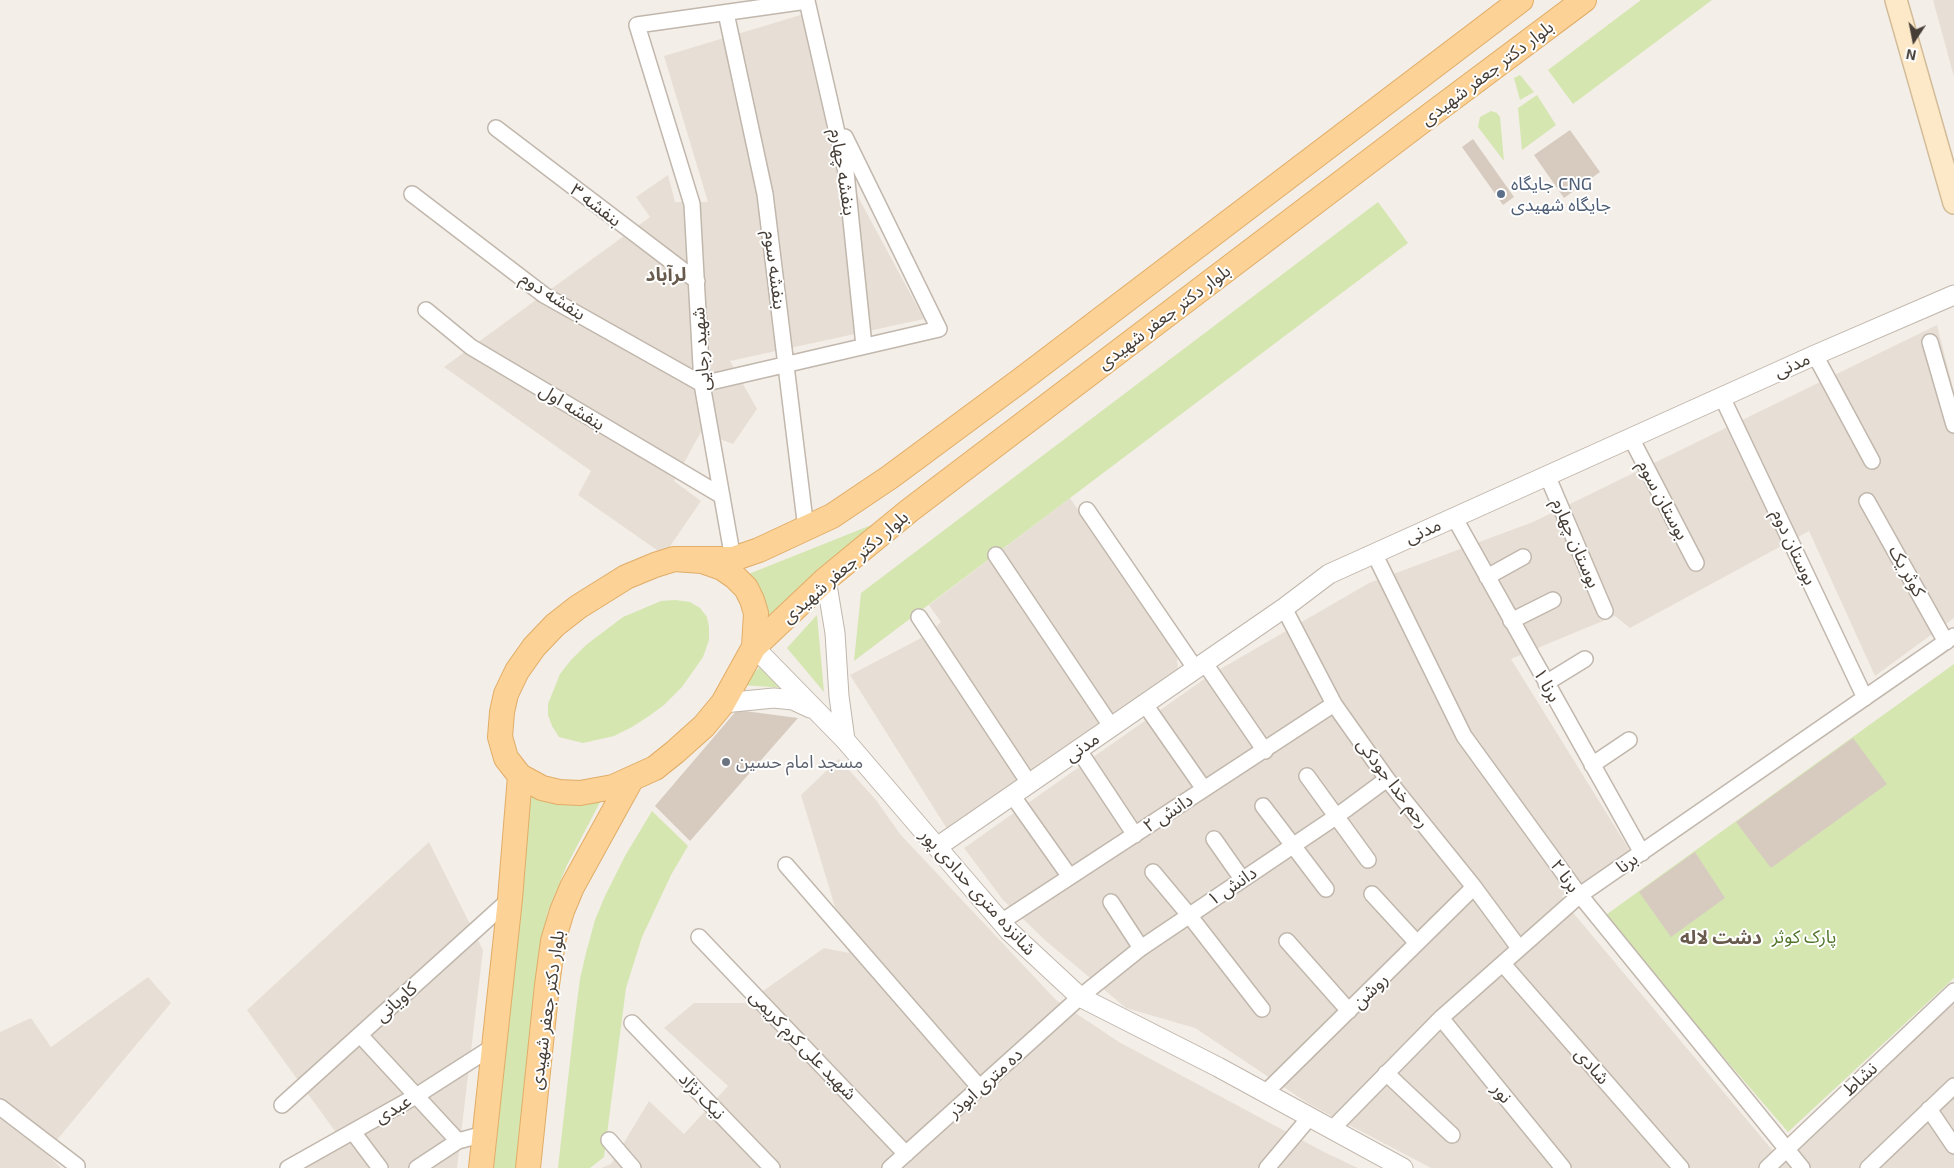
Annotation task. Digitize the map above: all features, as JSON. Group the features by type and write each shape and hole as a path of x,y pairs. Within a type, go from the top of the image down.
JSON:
{"main road":[{"name":"بلوار دکتر جعفر شهیدی","path":"674,559 733,559 759,550 832,516 890,477 1022,380 1521,0"},
{"name":"بلوار دکتر جعفر شهیدی","path":"754,647 826,579 918,504 1417,124 1584,0"},
{"path":"1896,0 1954,203"},
{"path":"674,559 702,562 722,568 746,588 752,600 756,613 754,647 723,703 704,726 676,752 655,768 631,780 613,787 580,793 559,792 542,788 520,776 506,758 500,737 502,712 506,694 517,671 555,625 578,607 626,577 674,559"},
{"path":"481,1168 510,899 520,776"},
{"name":"بلوار دکتر جعفر شهیدی","path":"528,1168 553,941 562,910 572,887 631,780"}],"street":[{"path":"726,13 807,1"},
{"name":"بنفشه چهارم","path":"807,1 846,172 864,346"},
{"name":"بنفشه سوم","path":"726,13 765,194 806,529"},
{"name":"شهید رجایی","path":"726,13 637,25 692,204 702,384 733,559"},
{"path":"702,384 939,329 833,112"},
{"name":"بنفشه ۳","path":"496,128 696,281"},
{"name":"بنفشه دوم","path":"412,194 544,295 702,384"},
{"name":"مدنی","path":"937,847 1284,608 1328,574 1815,355 1954,295"},
{"name":"بنفشه اول","path":"426,310 471,346 722,496"},
{"path":"1930,342 1954,425"},
{"path":"1815,355 1872,461"},
{"name":"بوستان دوم","path":"1722,397 1865,698"},
{"name":"بوستان سوم","path":"1630,438 1696,563"},
{"name":"بوستان چهارم","path":"1547,475 1605,611"},
{"name":"کوثر یک","path":"1867,501 1950,639"},
{"path":"1087,510 1264,751"},
{"name":"برنا ۱","path":"1454,517 1642,852"},
{"name":"برنا ۲","path":"1374,553 1464,736 1580,896 1802,1168"},
{"path":"996,555 1111,726"},
{"path":"1487,577 1523,557"},
{"path":"826,579 835,633 844,740"},
{"path":"1511,620 1553,600"},
{"name":"رحم خدا جودکی","path":"1284,608 1334,704 1387,779 1474,887 1519,948"},
{"path":"919,617 1028,784"},
{"name":"برنا","path":"1332,1129 1441,1018 1580,896 1950,639"},
{"name":"شانزده متری حدادی پور","path":"754,647 844,740 1001,922 1080,997 1265,1093 1401,1168"},
{"path":"1546,683 1585,659"},
{"path":"723,703 774,698 793,700 818,712"},
{"path":"1144,703 1204,789"},
{"name":"دانش ۲","path":"1001,922 1334,704"},
{"path":"1592,765 1629,740"},
{"path":"1078,749 1135,834"},
{"path":"1307,776 1368,860"},
{"name":"دانش ۱","path":"1080,997 1141,948 1337,816 1387,779"},
{"path":"1012,795 1070,877"},
{"path":"1263,806 1326,890"},
{"path":"1214,839 1242,879"},
{"path":"786,865 980,1088"},
{"path":"1153,872 1190,915 1262,1009"},
{"name":"روشن","path":"1265,1093 1474,887"},
{"path":"1372,894 1417,943"},
{"name":"کاویانی","path":"282,1105 510,899"},
{"path":"1111,902 1141,948"},
{"name":"شهید علی کرم کریمی","path":"699,937 906,1154"},
{"path":"1287,941 1349,1011"},
{"name":"شادی","path":"1503,964 1681,1168"},
{"name":"نشاط","path":"1767,1168 1954,991"},
{"name":"ده متری ابوذر","path":"890,1168 1080,997"},
{"name":"نور","path":"1441,1018 1563,1168"},
{"name":"نیک نژاد","path":"632,1023 772,1168"},
{"path":"360,1034 458,1141"},
{"name":"عبدی","path":"288,1168 416,1096 494,1046"},
{"path":"1386,1073 1452,1135"},
{"path":"1868,1168 1954,1086"},
{"path":"0,1107 77,1166 77,1168"},
{"path":"1929,1109 1954,1146"},
{"path":"1267,1168 1310,1117"},
{"path":"353,1132 380,1168"},
{"path":"417,1168 458,1141 484,1134"},
{"path":"609,1140 634,1168"}],"shaded area":[{"path":"1933,0 1954,0 1954,77"},
{"path":"804,14 830,145 924,319 730,361 757,409 733,444 701,432 674,481 701,501 664,555 578,495 591,471 444,367 650,217 636,197 668,175 675,202 708,202 664,56"},
{"path":"1937,325 1954,392 1954,618 1875,676 1809,531 1630,628 1615,616 1511,659 1630,851 1562,896 1575,915 1784,1164 1954,1002 1954,1168 1431,1168 1309,1104 1195,1028 1126,1008 1046,941 1003,900 964,848 1210,675 1369,583 1533,522"},
{"path":"1070,498 1177,656 1178,673 949,832 850,675 927,635 941,622 929,605"},
{"path":"839,759 876,800 900,834 1056,1000 1119,1042 1326,1153 1358,1168 601,1168 611,1164 649,1101 684,1134 728,1086 664,1028 694,1003 746,1003 824,948 849,953 801,795"},
{"path":"429,842 483,950 457,1168 304,1168 345,1145 247,1010"},
{"path":"148,977 171,1003 46,1153 61,1168 0,1168 0,1032 31,1018 51,1047"}],"green space":[{"path":"1641,0 1712,0 1573,104 1548,70"},
{"path":"1520,75 1534,92 1520,100 1514,78"},
{"path":"1537,95 1556,125 1522,150 1518,108"},
{"path":"1491,111 1497,113 1500,117 1504,161 1478,127 1480,117"},
{"path":"1378,202 1408,243 854,661 861,593"},
{"path":"899,514 759,623 731,581"},
{"path":"661,601 690,602 700,608 707,617 709,627 709,640 703,657 682,687 664,705 649,716 614,736 583,743 559,737 548,715 548,704 560,674 571,660 586,645 623,617"},
{"path":"817,615 824,692 787,648"},
{"path":"763,664 786,688 741,685"},
{"name":"پارک کوثر","path":"1954,664 1954,978 1788,1132 1603,917"},
{"path":"532,777 607,789 567,865 548,911 539,950 517,1168 494,1168"},
{"path":"652,811 688,846 671,875 642,937 626,988 604,1157 590,1168 558,1168 575,1017 580,979 586,953 595,920 605,896 625,856"}],"building":[{"path":"1570,130 1600,172 1564,198 1534,155"},
{"path":"1473,139 1514,197 1503,205 1462,147"},
{"name":"مسجد امام حسین","path":"737,710 798,718 690,841 655,806"},
{"path":"1853,738 1887,784 1771,868 1736,822"},
{"path":"1695,852 1725,898 1671,937 1639,892"}],"place":[{"name":"جایگاه CNG جایگاه شهیدی","path":"1501,194"},
{"name":"مسجد امام حسین","path":"726,762"}],"district":[{"name":"لرآباد","path":"666,275"},
{"name":"دشت لاله","path":"1721,938"}]}
